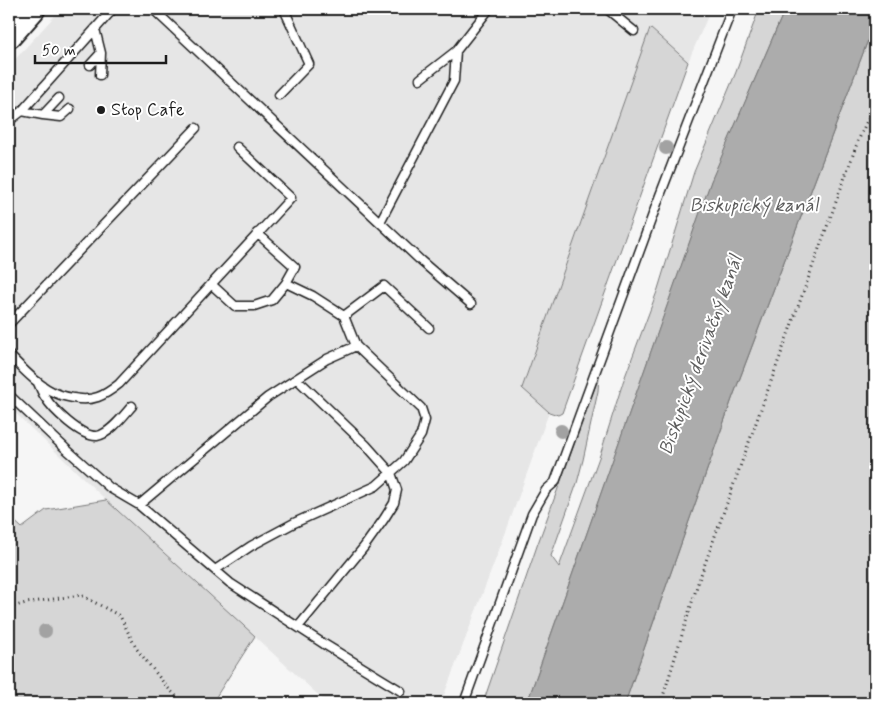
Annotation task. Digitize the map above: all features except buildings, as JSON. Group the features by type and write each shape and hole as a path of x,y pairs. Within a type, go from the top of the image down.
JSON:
{"main road":[{"path":"9,35 32,9"}],"lane":[{"path":"9,121 22,111 113,9"},
{"path":"153,9 421,261 471,304"},
{"path":"279,95 309,64 284,9"},
{"path":"420,79 456,51 489,9"},
{"path":"607,9 634,30"},
{"path":"464,703 532,514 546,490 555,482 659,198 732,9"},
{"path":"95,30 101,53 100,75"},
{"path":"380,222 454,82 456,51"},
{"path":"90,65 101,53"},
{"path":"43,115 59,98"},
{"path":"22,111 61,117 70,108"},
{"path":"9,324 196,128"},
{"path":"9,356 38,383 57,394 91,399 101,396 119,384 291,198 237,147"},
{"path":"211,284 235,306 254,306 272,300 286,283 294,266 258,233"},
{"path":"215,570 250,546 294,523 376,486 404,461 421,435 425,420 422,408 356,346 344,316 314,296 286,283"},
{"path":"344,316 384,286 429,328"},
{"path":"139,506 268,397 327,359 356,346"},
{"path":"297,379 366,445 391,473 398,490 394,503 364,547 298,627"},
{"path":"38,383 44,397 61,416 78,430 88,435 97,436 104,433 116,424 132,406"},
{"path":"9,395 110,488 139,506 230,583 401,692"}],"path":[{"path":"661,703 698,583 855,150 875,103"},
{"path":"9,608 26,603 81,596 120,616 136,648 167,687 183,703"}],"shaded area":[{"path":"61,9 711,9 688,62 650,28 522,387 549,412 441,703 327,703 106,500 9,407 9,66"},
{"path":"759,9 785,9 711,182 527,703 483,703 537,546 599,376 598,391 577,483 551,556 559,567 601,452 623,382 658,289 694,172 736,72"},
{"path":"875,24 875,703 625,703 732,399"},
{"path":"650,28 688,62 562,413 558,415 549,412 522,388"},
{"path":"106,500 255,636 212,703 12,703 9,701 9,516 22,528 46,510"}],"water":[{"name":"Biskupický kanál","path":"785,9 875,9 875,24 732,399 625,703 527,703 711,181"}],"place":[{"name":"Stop Cafe","path":"101,110"}],"water label":[{"name":"Biskupický derivačný kanál","path":"701,355"}]}
